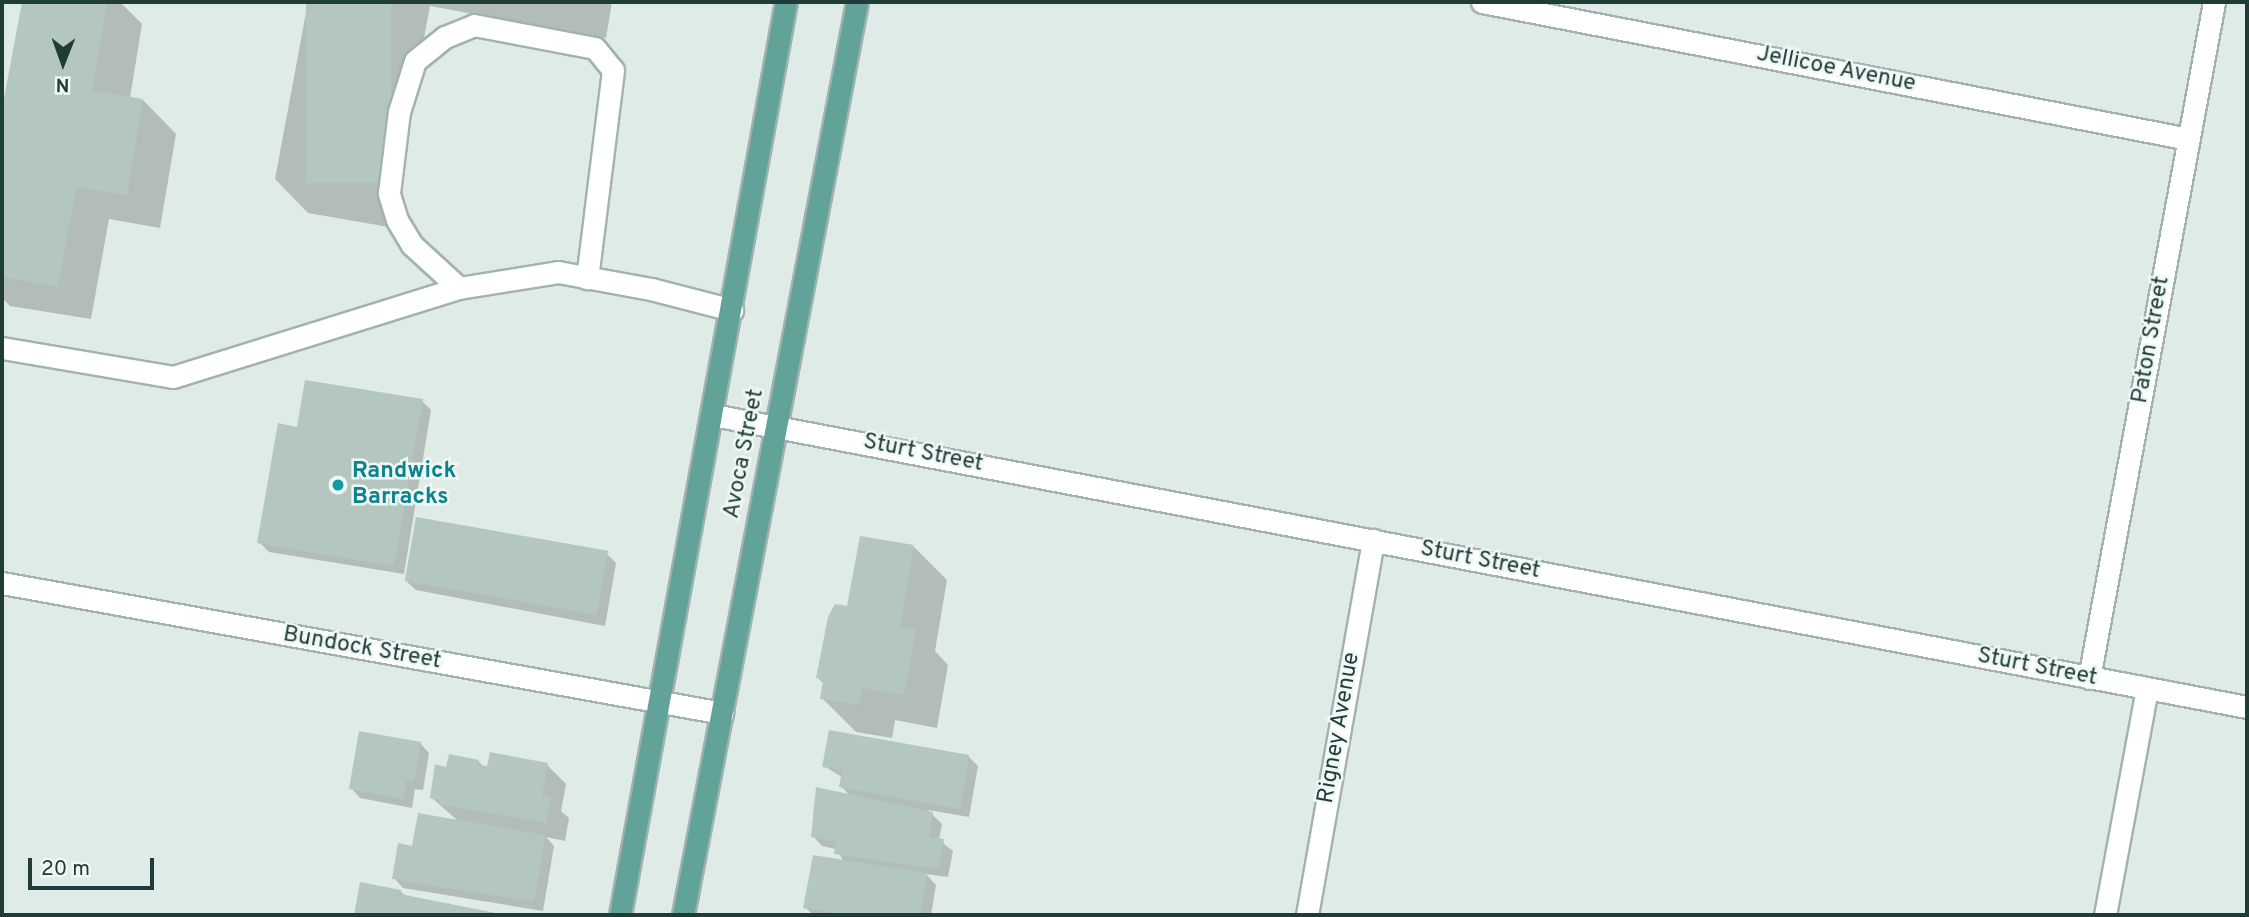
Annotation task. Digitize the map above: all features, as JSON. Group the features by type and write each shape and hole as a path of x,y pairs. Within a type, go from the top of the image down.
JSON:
{"main road":[{"name":"Avoca Street","path":"620,915 733,310 786,2"},
{"name":"Avoca Street","path":"684,915 857,2"}],"street":[{"name":"Jellicoe Avenue","path":"1482,2 2189,139"},
{"name":"Paton Street","path":"2090,678 2214,2"},
{"path":"459,288 412,245 397,220 389,193 399,113 415,61 445,37 474,25 595,48 613,70 587,278"},
{"path":"2,348 173,377 459,288 558,272 733,310"},
{"name":"Sturt Street","path":"713,415 2247,707"},
{"name":"Rigney Avenue","path":"1307,915 1373,540"},
{"name":"Bundock Street","path":"2,583 722,713"},
{"path":"2105,915 2147,689"}],"building":[{"path":"22,2 107,2 92,90 143,99 127,195 76,187 58,287 2,277 2,109"},
{"path":"306,2 391,2 391,183 306,183"},
{"name":"Randwick Barracks","path":"305,380 423,399 394,566 257,543 278,423 297,427"},
{"name":"Randwick Barracks","path":"416,517 608,551 597,615 405,581"},
{"path":"860,536 914,545 900,627 916,630 904,695 862,688 859,705 820,699 823,680 816,678 828,617 835,604 847,606"},
{"path":"829,730 969,755 960,809 839,787 842,770 822,767"},
{"path":"359,731 421,742 414,782 406,781 403,799 349,789"},
{"path":"490,752 548,763 542,796 551,797 546,823 438,804 439,800 430,798 435,764 446,767 449,754 479,760 478,765 487,766"},
{"path":"816,787 933,812 929,837 944,839 939,869 834,854 836,842 811,837"},
{"path":"418,813 545,835 534,902 392,879 398,843 412,846"},
{"path":"813,855 927,873 920,915 847,915 803,908"},
{"path":"360,882 401,890 400,894 506,915 354,915"}],"place":[{"name":"Randwick Barracks","path":"338,485"}]}
